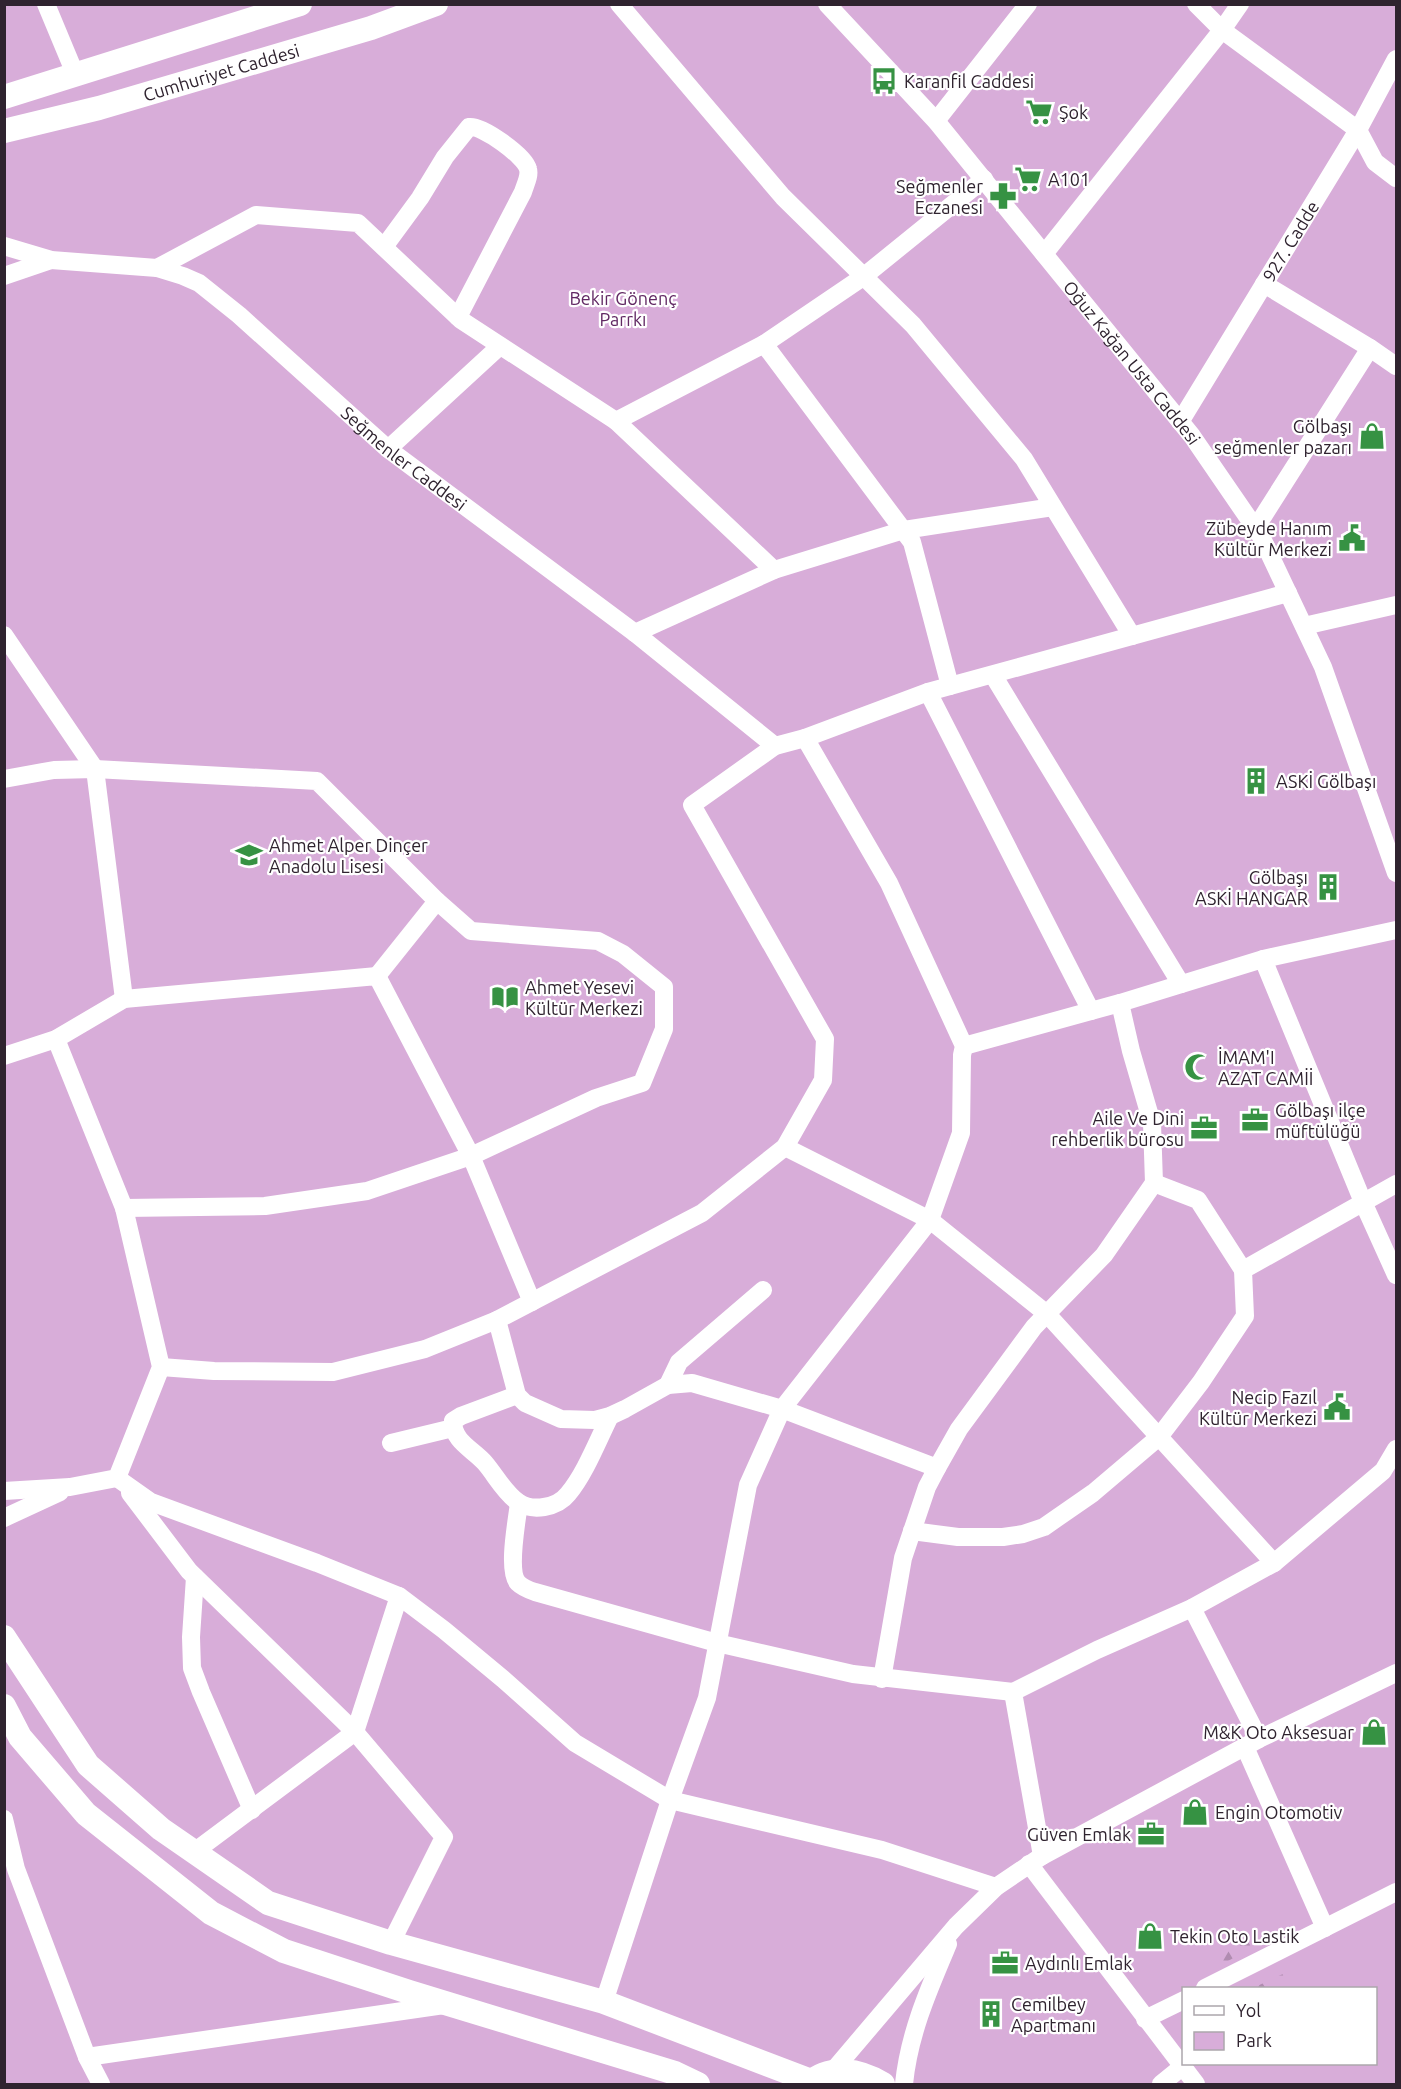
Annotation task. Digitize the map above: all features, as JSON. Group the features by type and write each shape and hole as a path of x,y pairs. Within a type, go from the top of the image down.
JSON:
{"main road":[{"path":"4,97 300,4"},
{"name":"Cumhuriyet Caddesi","path":"4,131 99,108 370,28 436,4"},
{"path":"4,1637 88,1765 161,1829 268,1903 391,1943 604,2002 817,2079 850,2071 867,2075 883,2085"},
{"path":"4,1706 20,1737 86,1814 211,1913 284,1951 684,2082"}],"street":[{"path":"46,4 76,76"},
{"path":"619,4 783,197 913,325 1017,450 1132,636"},
{"name":"Oğuz Kağan Usta Caddesi","path":"827,4 936,121 984,179 1192,436 1255,529 1323,667 1396,873"},
{"path":"936,121 1028,4"},
{"path":"1196,4 1222,30 1358,130 1375,162 1396,178"},
{"path":"1044,254 1222,30 1240,4"},
{"name":"927. Cadde","path":"1180,422 1358,130 1396,60"},
{"path":"384,247 420,198 445,157 469,127 476,126 502,142 526,162 529,172 523,192 458,317"},
{"path":"616,422 764,344 863,277 984,179"},
{"path":"157,268 256,216 358,223 458,317 616,422 774,570"},
{"name":"Seğmenler Caddesi","path":"4,246 51,260 157,268 199,283 388,449 635,633 775,746"},
{"path":"4,276 51,260"},
{"path":"1264,284 1396,366"},
{"path":"764,344 912,542 950,686"},
{"path":"388,449 500,346"},
{"path":"1255,529 1370,348"},
{"path":"635,633 774,570 904,530 1053,507"},
{"path":"161,1367 214,1371 333,1372 425,1349 497,1320 702,1213 784,1147 823,1080 825,1039 692,805 775,746 805,738 928,692 1288,593"},
{"path":"1304,626 1396,605"},
{"path":"4,635 95,769 124,999"},
{"path":"993,675 1180,984"},
{"path":"928,692 1091,1011"},
{"path":"604,2002 670,1800 707,1698 748,1485 782,1409 930,1220 961,1133 964,1046 889,883 805,738"},
{"path":"4,779 54,770 95,769 316,781 437,901 471,931 598,941 623,954 664,987 664,1029 642,1083 596,1098 471,1156 367,1191 265,1206 124,1209"},
{"path":"4,1056 56,1040 124,999 378,976 437,901"},
{"path":"964,1046 1120,1003 1263,959 1396,930"},
{"path":"1263,959 1363,1202 1396,1275"},
{"path":"378,976 471,1156 532,1302"},
{"path":"882,1679 903,1558 927,1487 959,1429 1034,1328 1104,1254 1154,1183 1152,1123 1120,1003"},
{"path":"56,1040 124,1209 161,1367 117,1478"},
{"path":"784,1147 930,1220 1047,1314 1274,1563"},
{"path":"912,1531 958,1537 1003,1537 1023,1534 1044,1527 1093,1493 1159,1437 1201,1382 1245,1316 1243,1270 1198,1200 1154,1183"},
{"path":"1243,1270 1396,1184"},
{"path":"668,1385 679,1362 763,1290"},
{"path":"497,1320 517,1395 525,1403 561,1419 595,1420 610,1416 668,1385 692,1383 782,1409 938,1468"},
{"path":"517,1395 461,1416 453,1421 453,1428 457,1438 482,1460 519,1503 536,1508 546,1507 568,1496 610,1416"},
{"path":"391,1443 453,1428"},
{"path":"519,1503 514,1577 519,1584 535,1592 717,1643 853,1674 1012,1692 1097,1650 1192,1608 1274,1563 1383,1471 1396,1449"},
{"path":"117,1478 195,1577 355,1732 444,1838 391,1943"},
{"path":"4,1491 70,1487 117,1478 151,1502 399,1596 503,1679 575,1743 670,1800 882,1850 996,1887"},
{"path":"4,1518 70,1487"},
{"path":"195,1577 191,1637 192,1668 252,1810"},
{"path":"194,1852 355,1732 399,1596"},
{"path":"1192,1608 1252,1743 1325,1928"},
{"path":"817,2079 956,1926 996,1887 1036,1860 1252,1743 1396,1673"},
{"path":"1012,1692 1036,1860 1146,2019 1196,2085"},
{"path":"4,1819 16,1869 87,2057 101,2085"},
{"path":"1209,1987 1396,1892"},
{"path":"904,2085 907,2056 917,2018 956,1926"},
{"path":"1146,2019 1182,2001"},
{"path":"87,2057 450,2005"},
{"path":"1161,2085 1182,2067"}],"green space":[{"name":"Bekir Gönenç Parrkı","path":"5,5 1396,5 1396,2084 5,2084"},
{"path":"1256,1933 1261,1942 1241,1953 1237,1944"},
{"path":"1232,1945 1237,1956 1217,1967 1212,1956"},
{"path":"1285,1973 1287,1979 1273,1987 1255,1987"}],"place":[{"name":"Karanfil Caddesi","path":"884,81"},
{"name":"Şok","path":"1039,112"},
{"name":"A101","path":"1028,179"},
{"name":"Seğmenler Eczanesi","path":"1003,196"},
{"name":"Gölbaşı seğmenler pazarı","path":"1372,436"},
{"name":"Zübeyde Hanım Kültür Merkezi","path":"1352,538"},
{"name":"ASKİ Gölbaşı","path":"1256,781"},
{"name":"Ahmet Alper Dinçer Anadolu Lisesi","path":"249,855"},
{"name":"Gölbaşı ASKİ HANGAR","path":"1328,887"},
{"name":"Ahmet Yesevi Kültür Merkezi","path":"505,997"},
{"name":"İMAM'I AZAT CAMİİ","path":"1198,1067"},
{"name":"Gölbaşı ilçe müftülüğü","path":"1255,1120"},
{"name":"Aile Ve Dini rehberlik bürosu","path":"1204,1128"},
{"name":"Necip Fazıl Kültür Merkezi","path":"1337,1407"},
{"name":"M&K Oto Aksesuar","path":"1374,1732"},
{"name":"Engin Otomotiv","path":"1195,1812"},
{"name":"Güven Emlak","path":"1151,1834"},
{"name":"Tekin Oto Lastik","path":"1150,1936"},
{"name":"Aydınlı Emlak","path":"1005,1963"},
{"name":"Cemilbey Apartmanı","path":"991,2014"}]}
